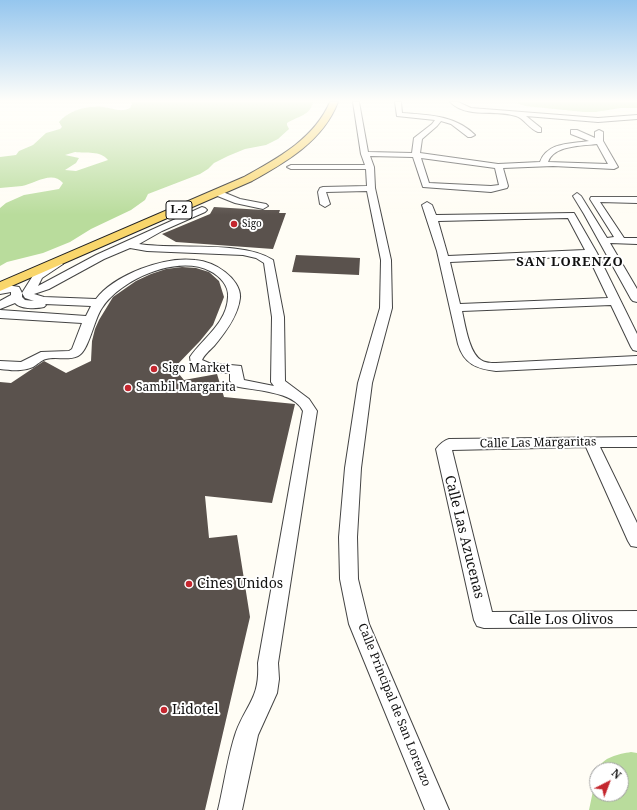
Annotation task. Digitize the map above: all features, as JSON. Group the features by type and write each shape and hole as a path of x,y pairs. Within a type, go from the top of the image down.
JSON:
{"main road":[{"name":"L-2","path":"0,279 174,206 245,173 277,155 296,140"},
{"name":"L-2","path":"0,287 110,240 261,172 296,149 305,140"}],"street":[{"name":"Calle Principal de San Lorenzo","path":"363,140 371,188 386,260 386,308 365,383 354,461 348,537 349,580 359,624 437,810"},
{"path":"418,140 416,155 424,183 432,187 498,188 504,186 498,166"},
{"path":"291,167 416,155 498,166 543,164 614,167 598,141 595,140"},
{"path":"543,164 546,156 554,149 598,141"},
{"path":"296,160 367,160"},
{"path":"325,204 322,192 323,190 371,188"},
{"path":"218,192 238,201 263,206"},
{"path":"578,196 637,299"},
{"path":"620,240 594,199 637,200"},
{"path":"427,205 433,218 468,354 477,364 485,366 512,367 637,360"},
{"path":"31,289 37,290 45,287 100,257 129,245 159,229 202,210"},
{"path":"433,218 571,215 592,253 637,347"},
{"path":"98,306 33,298 29,296 28,293 35,280 44,271 110,240"},
{"path":"604,240 637,241"},
{"path":"129,245 147,248 243,252 264,258 269,262 278,317 278,382 290,393 304,401 310,411 268,663 269,679 266,693 260,708 246,733 230,810"},
{"path":"147,248 154,260 169,264"},
{"path":"626,250 637,250"},
{"path":"444,259 592,253"},
{"path":"0,365 22,367 41,356 74,355 78,352 89,320 105,295 127,279 169,264 191,262 212,268 228,280 234,291 234,299 223,324 217,334 196,357 196,361 200,364 209,366 236,369 237,380 240,383 290,393"},
{"path":"0,291 7,288 16,289 16,296 21,303 27,304 98,306"},
{"path":"0,306 16,296"},
{"path":"455,308 615,300"},
{"path":"0,314 89,320"},
{"name":"Calle Las Margaritas","path":"444,453 444,449 449,444 637,442"},
{"path":"591,443 637,541"},
{"name":"Calle Las Azucenas","path":"444,453 484,620"},
{"name":"Calle Los Olivos","path":"484,620 637,619"}],"green space":[{"path":"39,140 276,140 266,145 245,149 228,156 214,163 200,174 148,194 145,200 131,210 91,229 70,242 43,253 7,262 0,266 0,208 6,203 24,195 59,189 63,183 59,179 48,178 27,185 0,188 0,157 16,155 19,151 33,145","holes":["75,152 101,155 108,160 76,171 65,170 76,163 79,158 65,155"]},
{"path":"631,752 637,753 637,810 589,810 591,802 629,802 629,762 603,762 621,754"}],"building":[{"name":"Sigo","path":"214,207 280,210 279,213 286,213 273,249 176,242 162,234 210,214"},
{"path":"296,255 360,258 359,275 292,272"},
{"path":"182,267 196,268 209,272 219,281 224,297 213,325 174,368 184,380 217,374 224,397 295,404 272,503 205,496 209,538 237,535 250,617 205,810 0,810 0,382 11,383 44,361 66,373 91,361 92,341 95,329 113,297 136,281 151,274 166,269"}],"place":[{"name":"Sigo","path":"234,224"},
{"name":"Sigo Market","path":"154,369"},
{"name":"Sambil Margarita","path":"128,388"},
{"name":"Cines Unidos","path":"189,584"},
{"name":"Lidotel","path":"164,710"}],"district":[{"name":"SAN LORENZO","path":"570,262"}]}
